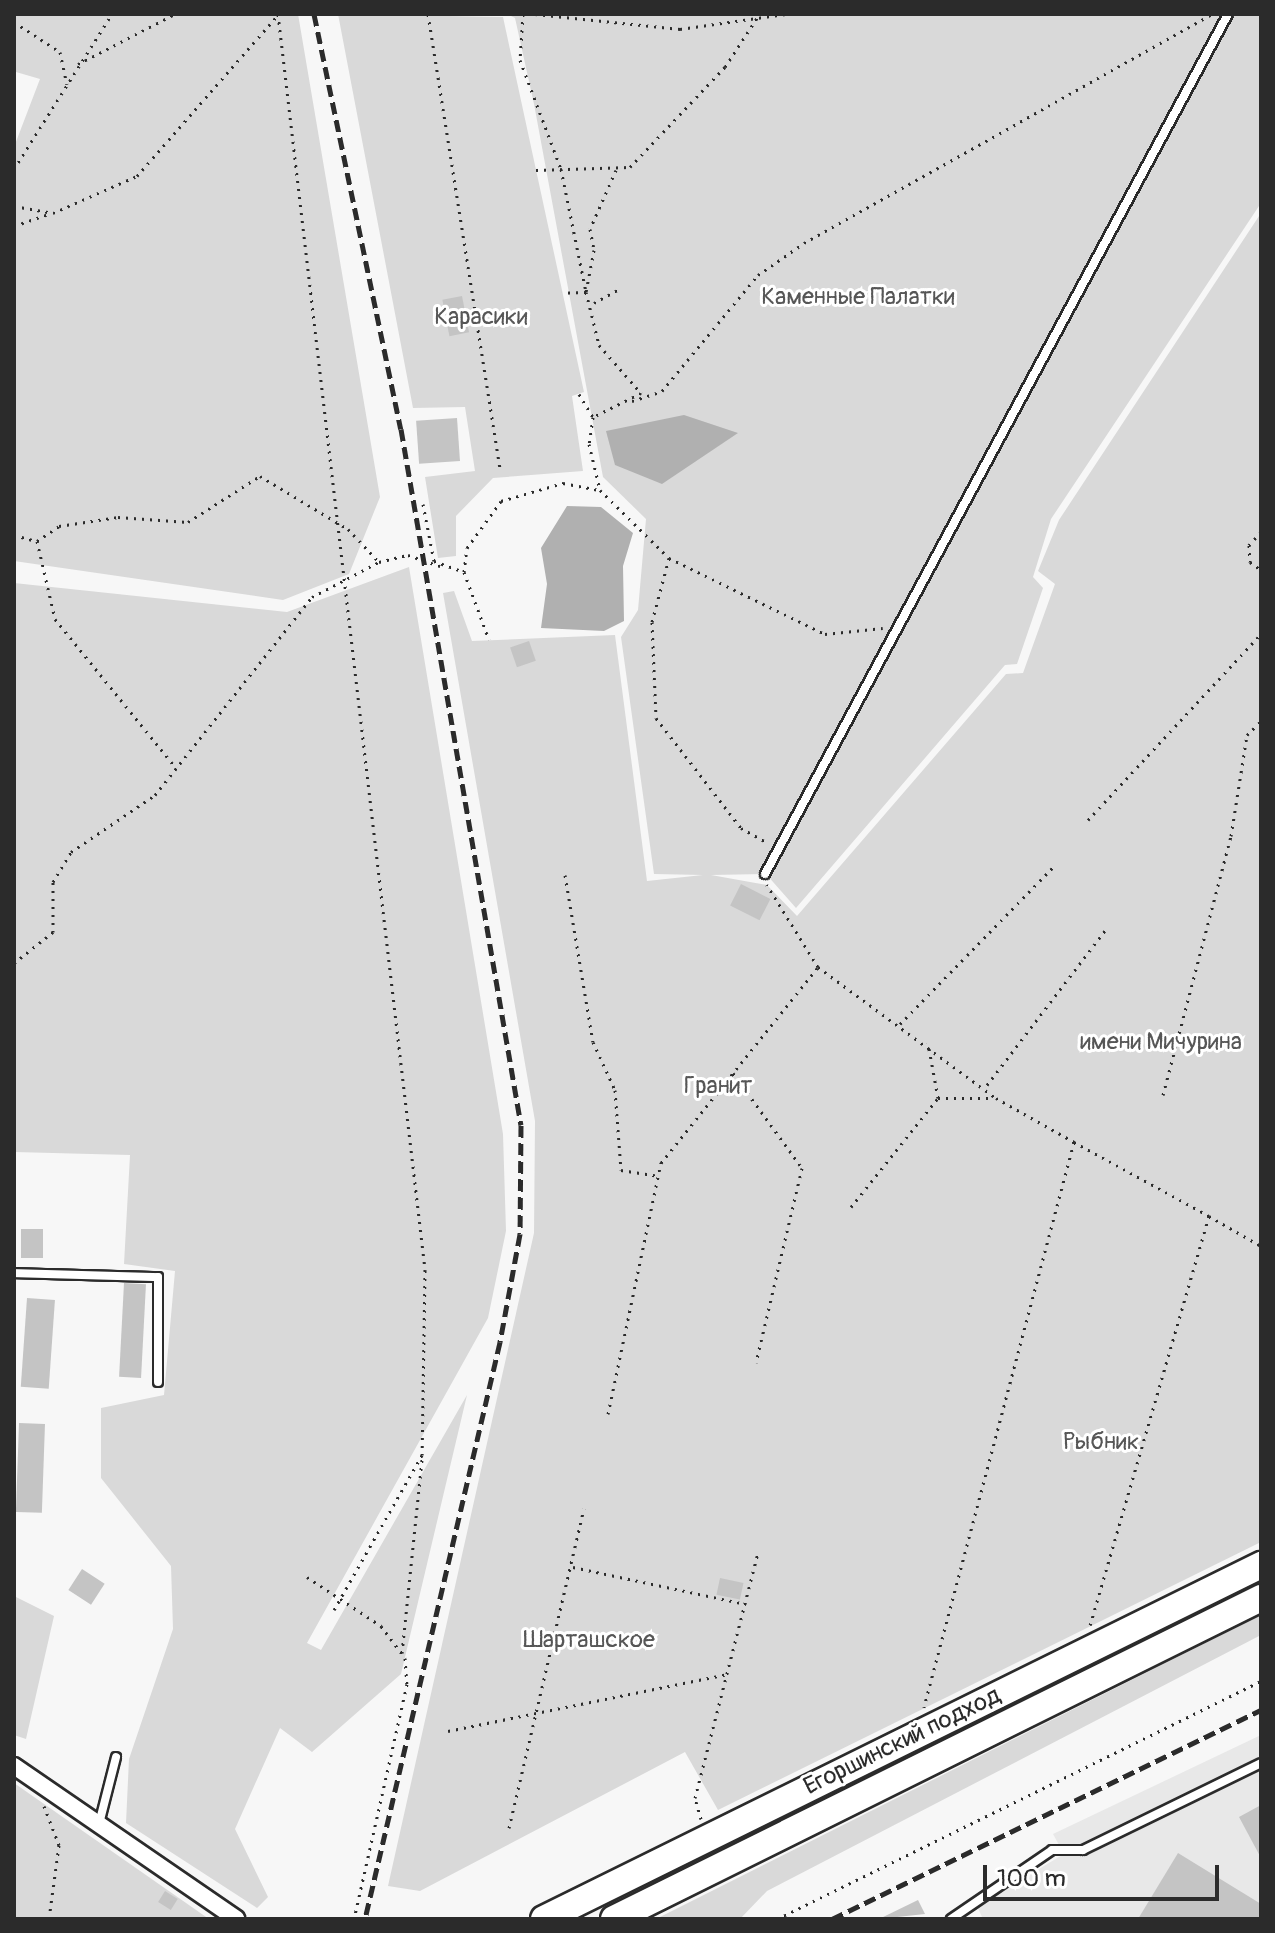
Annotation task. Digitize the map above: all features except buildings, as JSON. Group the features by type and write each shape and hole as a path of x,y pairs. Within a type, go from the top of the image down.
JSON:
{"main road":[{"name":"Егоршинский подход","path":"544,1919 1261,1565"},
{"name":"Егоршинский подход","path":"614,1919 1261,1598"}],"street":[{"path":"14,1766 100,1820 237,1919"}],"lane":[{"path":"765,874 1228,14"},
{"path":"14,1273 158,1277 158,1382"},
{"path":"100,1820 116,1757"},
{"path":"951,1919 958,1908 1052,1850 1083,1850 1261,1763"}],"path":[{"path":"14,169 112,14"},
{"path":"78,64 175,14"},
{"path":"14,226 53,213 137,176 278,14"},
{"path":"278,14 341,586 425,1270 422,1455 402,1653 407,1684 354,1919"},
{"path":"428,14 500,468"},
{"path":"523,14 520,60 561,169 586,292 594,303 599,345 641,393 628,402"},
{"path":"535,14 680,29 786,14"},
{"path":"593,417 662,391 758,275 804,243 1212,14"},
{"path":"536,170 616,170 654,147 757,18"},
{"path":"14,22 60,52 67,84"},
{"path":"586,292 594,250 590,229 616,170"},
{"path":"14,206 53,213"},
{"path":"594,303 619,289"},
{"path":"562,293 586,292"},
{"path":"579,394 593,417 589,444 600,490 669,558 825,634 848,637 900,623"},
{"path":"14,535 37,541 59,526 118,517 188,522 260,476 334,519 379,562"},
{"path":"489,640 464,572 467,548 501,501 563,483 600,490"},
{"path":"423,504 440,566"},
{"path":"1261,532 1249,545 1250,562 1261,570"},
{"path":"37,541 55,619 176,768"},
{"path":"14,963 53,932 53,882 71,852 155,795 312,597 341,586 379,562 408,555 464,572"},
{"path":"669,558 652,622 656,718 741,828 778,849"},
{"path":"1088,820 1261,634"},
{"path":"1163,1095 1231,836 1247,735 1261,721"},
{"path":"900,1024 1055,865"},
{"path":"765,874 818,967 987,1085 996,1098 1261,1246"},
{"path":"565,875 593,1042 615,1090 621,1170 658,1176"},
{"path":"987,1085 1107,928"},
{"path":"608,1414 658,1176 733,1073 818,967"},
{"path":"851,1207 938,1098 928,1043"},
{"path":"733,1073 802,1168 756,1363"},
{"path":"938,1098 996,1098"},
{"path":"933,1726 924,1709 1074,1142"},
{"path":"1099,1644 1090,1627 1209,1216"},
{"path":"1261,1349 1261,1365"},
{"path":"334,1610 422,1455"},
{"path":"509,1828 540,1712 584,1509"},
{"path":"706,1838 695,1798 758,1553"},
{"path":"572,1567 746,1604"},
{"path":"307,1577 381,1626 402,1653"},
{"path":"448,1731 729,1674"},
{"path":"777,1919 1261,1681"},
{"path":"32,1775 59,1845 49,1919"}],"shaded area":[{"path":"684,415 738,433 662,484 615,465 606,431"},
{"path":"567,506 601,507 633,533 623,566 624,621 604,631 541,628 547,584 541,548"},
{"path":"1261,1735 1261,1919 983,1919 977,1906 1064,1854 1053,1834"}],"green space":[{"path":"14,14 298,14 380,497 349,574 283,600 14,561 14,147 40,79 16,72"},
{"name":"Карасики","path":"338,14 503,17 584,392 572,396 583,471 493,478 456,516 456,556 438,558 425,477 475,471 465,407 413,408"},
{"path":"507,14 1261,14 1261,203 1051,519 1033,577 1043,588 1017,664 1005,665 796,908 766,874 711,875 767,885 797,916 1006,674 1023,673 1055,584 1038,571 1059,520 1261,213 1261,1542 718,1810 685,1752 420,1891 388,1886 534,1233 535,1121 443,593 454,591 472,641 615,635 647,881 703,875 654,874 621,637 638,610 646,519 603,477 534,104 515,18"},
{"path":"409,567 503,1134 506,1231 488,1318 307,1643 321,1650 467,1395 401,1674 312,1752 280,1728 235,1829 268,1897 257,1908 126,1823 129,1759 173,1629 171,1566 101,1478 101,1408 164,1395 175,1271 124,1264 130,1155 14,1152 14,583 287,612"},
{"path":"14,1596 54,1616 26,1739 14,1735"},
{"path":"1261,1615 1261,1635 767,1891 740,1919 656,1919"},
{"path":"14,1783 123,1859 209,1919 14,1919"}],"railway":[{"path":"314,14 401,429 521,1125 520,1234 500,1342 365,1919"},
{"path":"832,1919 1261,1710"}],"park label":[{"name":"Каменные Палатки","path":"858,297"},
{"name":"имени Мичурина","path":"1161,1042"},
{"name":"Гранит","path":"718,1086"},
{"name":"Рыбник","path":"1101,1442"},
{"name":"Шарташское","path":"589,1640"}]}
